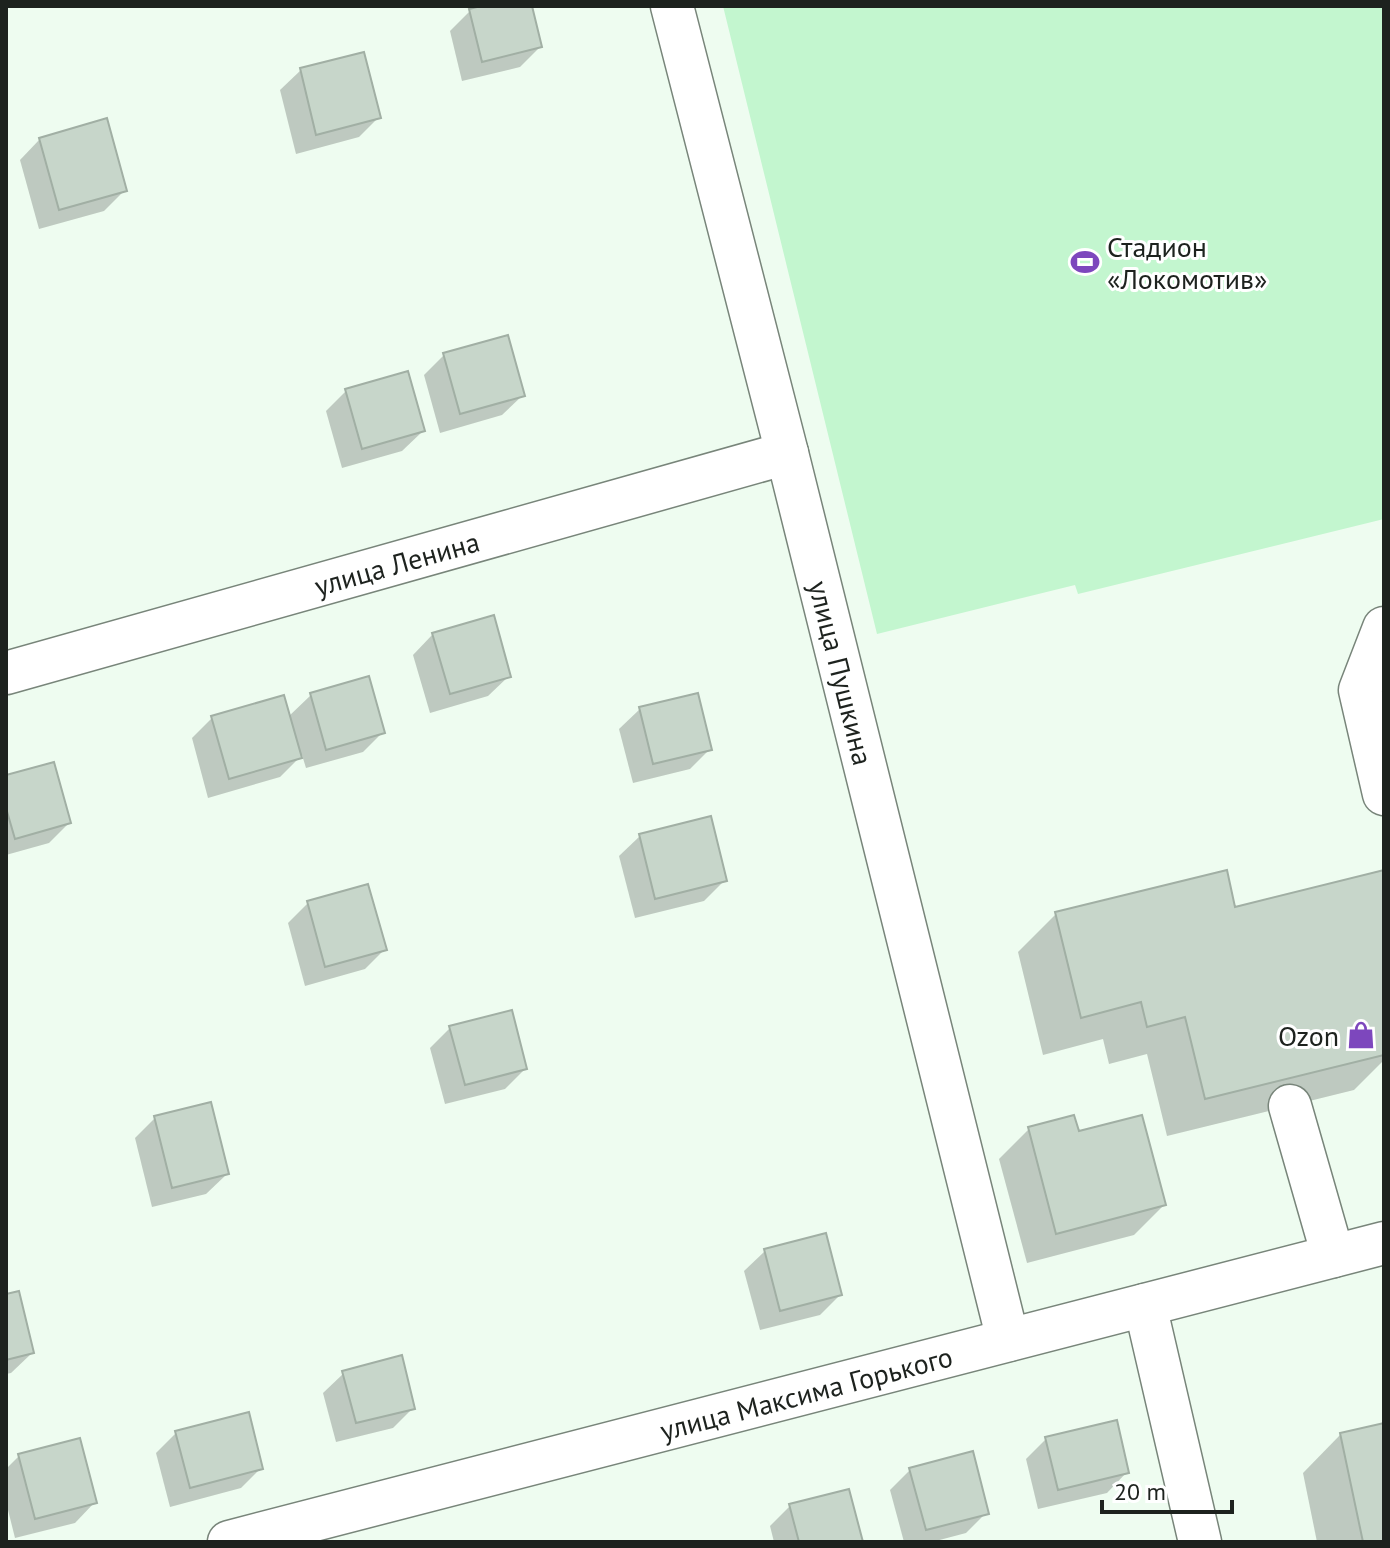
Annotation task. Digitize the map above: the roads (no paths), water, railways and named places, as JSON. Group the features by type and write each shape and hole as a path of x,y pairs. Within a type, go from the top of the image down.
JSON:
{"street":[{"name":"улица Пушкина","path":"672,6 1008,1340"},
{"name":"улица Ленина","path":"6,673 787,453"},
{"path":"1384,628 1360,690 1384,794"},
{"path":"1290,1106 1333,1256"},
{"name":"улица Максима Горького","path":"229,1542 1384,1243"},
{"path":"1145,1305 1200,1542"}],"place":[{"name":"Стадион «Локомотив»","path":"1085,262"},
{"name":"Ozon","path":"1361,1035"}]}
